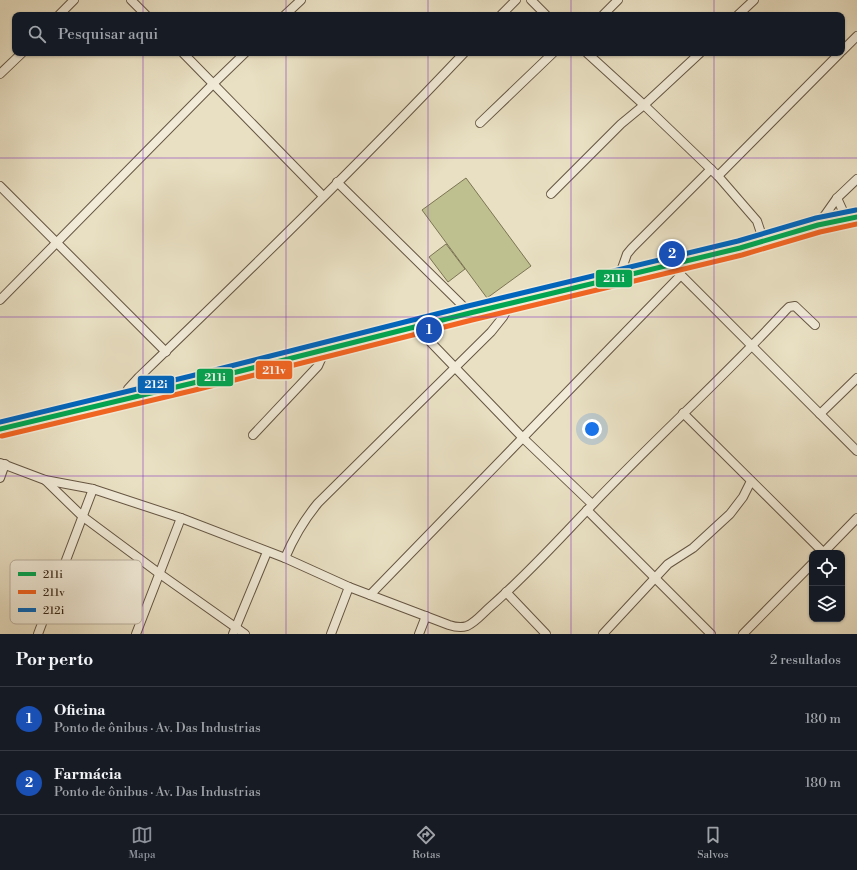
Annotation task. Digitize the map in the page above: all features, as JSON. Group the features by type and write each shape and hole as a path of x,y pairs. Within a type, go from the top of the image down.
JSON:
{"main road":[{"path":"0,429 764,242 818,225 852,218"}],"street":[{"path":"63,12 74,0"},
{"path":"131,0 143,12"},
{"path":"288,12 301,0"},
{"path":"504,12 516,0"},
{"path":"531,0 543,12"},
{"path":"607,12 618,0"},
{"path":"741,12 754,0"},
{"path":"845,48 857,36"},
{"path":"0,74 19,56"},
{"path":"186,56 323,196"},
{"path":"0,300 242,56"},
{"path":"124,399 125,394 132,385 323,196 461,56"},
{"path":"480,123 550,56"},
{"path":"589,56 644,105 718,176 757,221 764,242"},
{"path":"551,194 621,124 644,105 697,56"},
{"path":"718,176 837,56"},
{"path":"619,277 627,254 632,248 711,169"},
{"path":"818,225 837,198 857,179"},
{"path":"337,182 470,313"},
{"path":"0,186 166,352"},
{"path":"837,198 852,218"},
{"path":"671,265 857,451"},
{"path":"370,595 681,275"},
{"path":"285,558 292,541 314,507 496,326 510,304"},
{"path":"0,478 3,464 45,480 93,488 181,518 285,558 349,588 449,625 458,627 467,626 506,592 561,538 785,311 792,306 795,306 815,325"},
{"path":"416,327 590,507 655,579 711,634"},
{"path":"253,436 318,366 323,350"},
{"path":"820,414 857,378"},
{"path":"683,413 820,550"},
{"path":"45,480 82,516 141,560"},
{"path":"602,634 659,573 673,560 693,548 730,514 743,497 751,481"},
{"path":"66,560 93,488"},
{"path":"743,497 759,488"},
{"path":"142,619 181,518"},
{"path":"826,550 857,518"},
{"path":"235,631 267,552"},
{"path":"142,561 235,631 245,634"},
{"path":"743,634 809,567"},
{"path":"331,634 349,588"},
{"path":"506,592 546,634"},
{"path":"419,634 426,616"},
{"path":"38,634 42,624"},
{"path":"136,634 140,624"}],"green space":[{"path":"466,178 531,266 487,298 422,210"},
{"path":"446,244 465,269 448,282 429,257"}],"transit line":[{"name":"212i","path":"0,422 738,241 816,218 856,210"},
{"name":"211i","path":"0,429 740,248 818,225 857,217"},
{"name":"211v","path":"2,436 742,255 820,232 857,224"}],"place":[{"name":"Farmácia","path":"672,254"},
{"name":"Oficina","path":"429,330"}]}
